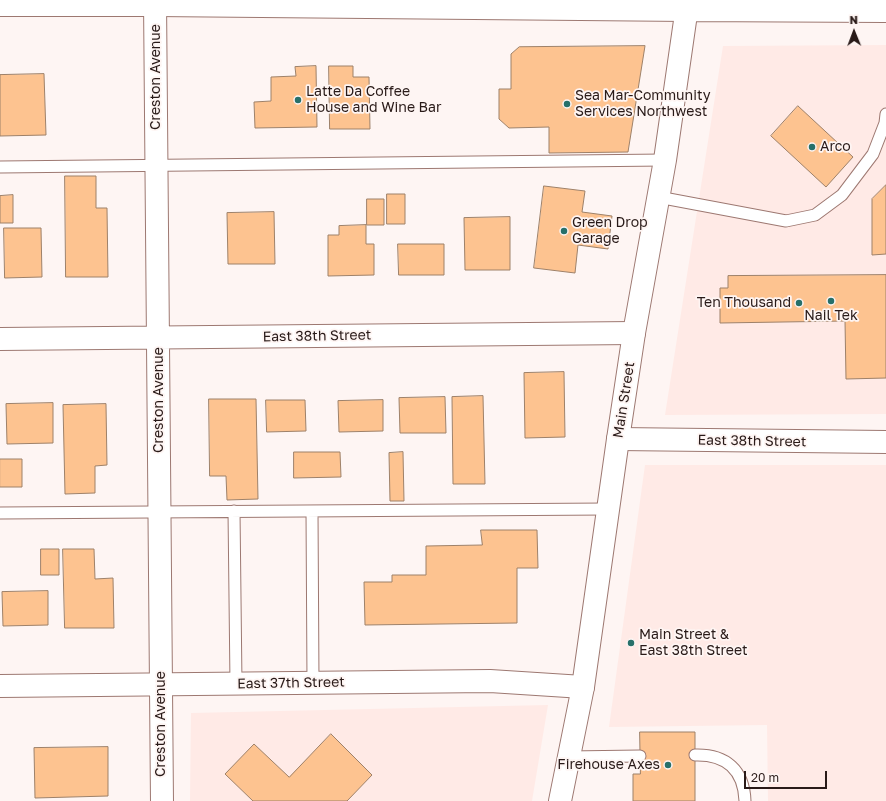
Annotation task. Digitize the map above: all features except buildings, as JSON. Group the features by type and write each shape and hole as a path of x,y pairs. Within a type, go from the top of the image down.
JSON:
{"street":[{"path":"0,5 156,2 841,5 886,11"},
{"name":"Creston Avenue","path":"156,2 162,801"},
{"name":"Main Street","path":"560,801 583,687 607,509 634,333 665,160 688,5"},
{"name":"East 38th Street","path":"0,339 634,333"},
{"name":"East 38th Street","path":"618,439 886,442"},
{"name":"East 37th Street","path":"0,686 490,681 583,687"}],"lane":[{"path":"658,197 786,220 814,215 842,195 873,154 885,123 886,114"},
{"path":"0,167 665,160"},
{"path":"0,513 607,509"},
{"path":"234,511 236,684"},
{"path":"312,511 313,683"},
{"path":"695,755 715,756 726,761 735,769 742,780 745,792 745,801"},
{"path":"568,757 640,756"}],"shaded area":[{"path":"886,45 886,414 665,415 723,46"},
{"path":"645,465 886,465 886,801 768,801 767,725 609,727"},
{"path":"548,705 532,801 190,801 191,713"}],"place":[{"name":"Latte Da Coffee House and Wine Bar","path":"298,100"},
{"name":"Sea Mar-Community Services Northwest","path":"567,104"},
{"name":"Arco","path":"812,147"},
{"name":"Green Drop Garage","path":"564,231"},
{"name":"Nail Tek","path":"831,301"},
{"name":"Ten Thousand","path":"799,303"},
{"name":"Main Street & East 38th Street","path":"631,643"},
{"name":"Firehouse Axes","path":"668,765"}]}
